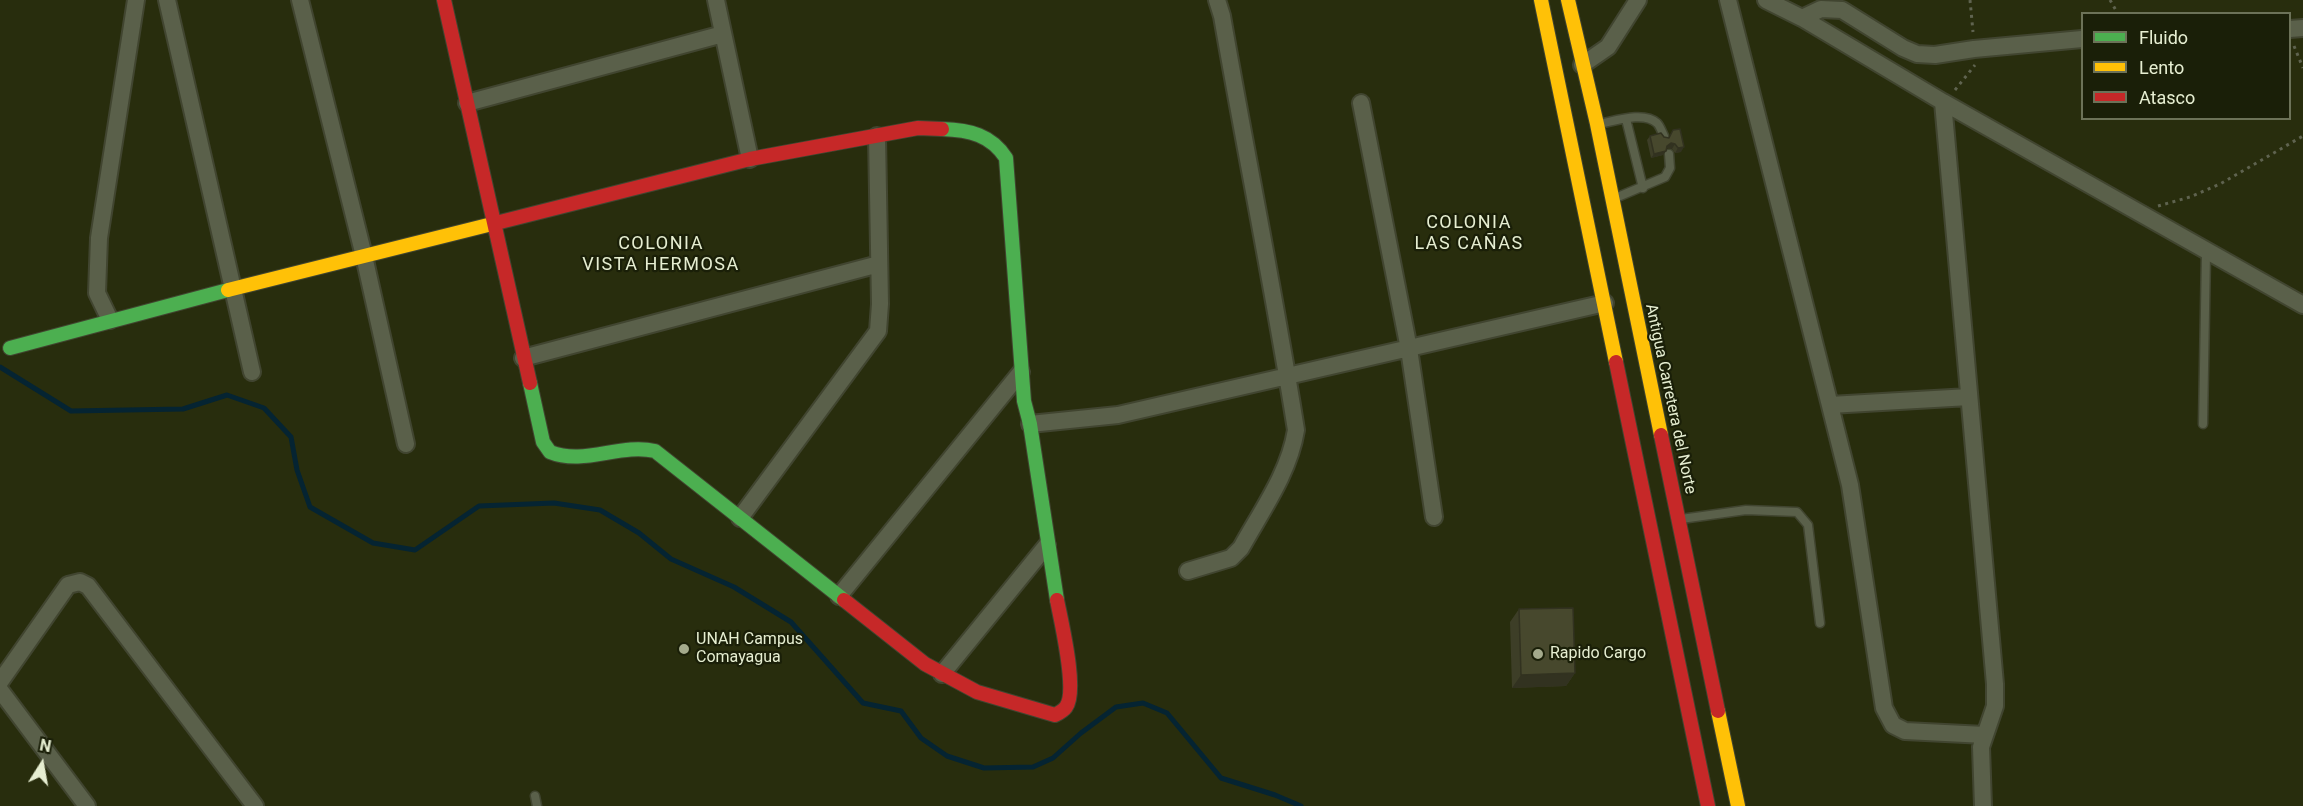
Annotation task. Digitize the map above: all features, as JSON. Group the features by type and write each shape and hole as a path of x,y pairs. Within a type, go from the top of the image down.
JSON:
{"street":[{"path":"110,320 97,293 99,238 135,0"},
{"path":"167,0 252,372"},
{"path":"300,0 364,256 406,444"},
{"path":"10,348 110,320 493,224 750,159 918,128 951,129 980,135 997,144 1006,158 1021,372 1047,545 1070,673 1070,698 1066,708 1055,715 977,692 925,664 655,451 641,448 573,458 550,452 543,442 523,358 493,224 444,0"},
{"path":"716,0 750,159"},
{"path":"1188,571 1231,558 1241,548 1284,472 1293,450 1296,430 1269,265 1248,170 1222,16 1217,0"},
{"path":"1541,0 1708,806"},
{"name":"Antigua Carretera del Norte","path":"1568,0 1597,124 1738,806"},
{"path":"1582,65 1608,47 1638,0"},
{"path":"1728,0 1850,485 1884,708 1893,725 1905,731 1985,735"},
{"path":"1766,0 1802,18 2206,253 2303,305"},
{"path":"1802,18 1821,9 1842,10 1903,48 1917,54 1935,55 2081,39"},
{"path":"467,103 723,34"},
{"path":"1943,102 1995,684 1995,706 1981,747 1983,806"},
{"path":"1361,103 1409,349 1434,517"},
{"path":"740,518 878,331 877,136"},
{"path":"523,358 879,264"},
{"path":"1030,424 1118,415 1605,303"},
{"path":"839,596 1021,372"},
{"path":"1830,405 1969,397"},
{"path":"942,674 1047,545"},
{"path":"0,682 68,585 80,582 88,586 255,806"},
{"path":"0,690 87,806"}],"lane":[{"path":"1626,119 1643,188"},
{"path":"1597,124 1626,119 1650,119 1658,124 1664,136"},
{"path":"1612,199 1665,177 1670,168 1669,154"},
{"path":"2203,424 2206,253"},
{"path":"1678,520 1746,510 1797,512 1808,525 1820,623"},
{"path":"535,796 537,806"}],"path":[{"path":"1943,102 1972,71 1977,61 1970,0"},
{"path":"2291,41 2303,68"},
{"path":"2136,212 2190,197 2220,184 2303,136"}],"building":[{"path":"1680,129 1684,147 1678,148 1671,143 1667,146 1666,151 1654,154 1650,136 1661,133 1664,137 1669,138 1673,130"},
{"name":"Rapido Cargo","path":"1573,608 1575,673 1521,675 1519,609"}],"waterway":[{"path":"0,367 71,411 183,409 227,395 264,408 291,437 297,470 310,507 373,543 415,550 479,506 554,503 600,510 639,533 671,559 734,587 791,622 863,703 901,711 921,738 947,756 984,768 1033,767 1053,758 1081,733 1116,707 1143,703 1167,713 1221,778 1301,806"}],"traffic: fast":[{"path":"942,129 979,135 994,144 1006,158 1024,401 1030,424 1057,600"},
{"path":"10,348 228,290"},
{"path":"530,383 543,442 550,452 576,457 642,449 655,451 844,600"}],"traffic: slow":[{"path":"1541,0 1616,362"},
{"path":"1568,0 1597,124 1661,435"},
{"path":"228,290 496,223"},
{"path":"1718,711 1738,806"}],"traffic: jam":[{"path":"444,0 530,383"},
{"path":"496,223 750,159 918,128 942,129"},
{"path":"1616,362 1708,806"},
{"path":"1661,435 1718,711"},
{"path":"844,600 925,664 977,692 1055,715 1066,707 1070,686 1068,655 1057,600"}],"place":[{"name":"UNAH Campus Comayagua","path":"684,649"},
{"name":"Rapido Cargo","path":"1538,654"}],"district":[{"name":"COLONIA LAS CAÑAS","path":"1469,233"},
{"name":"COLONIA VISTA HERMOSA","path":"661,254"}]}
